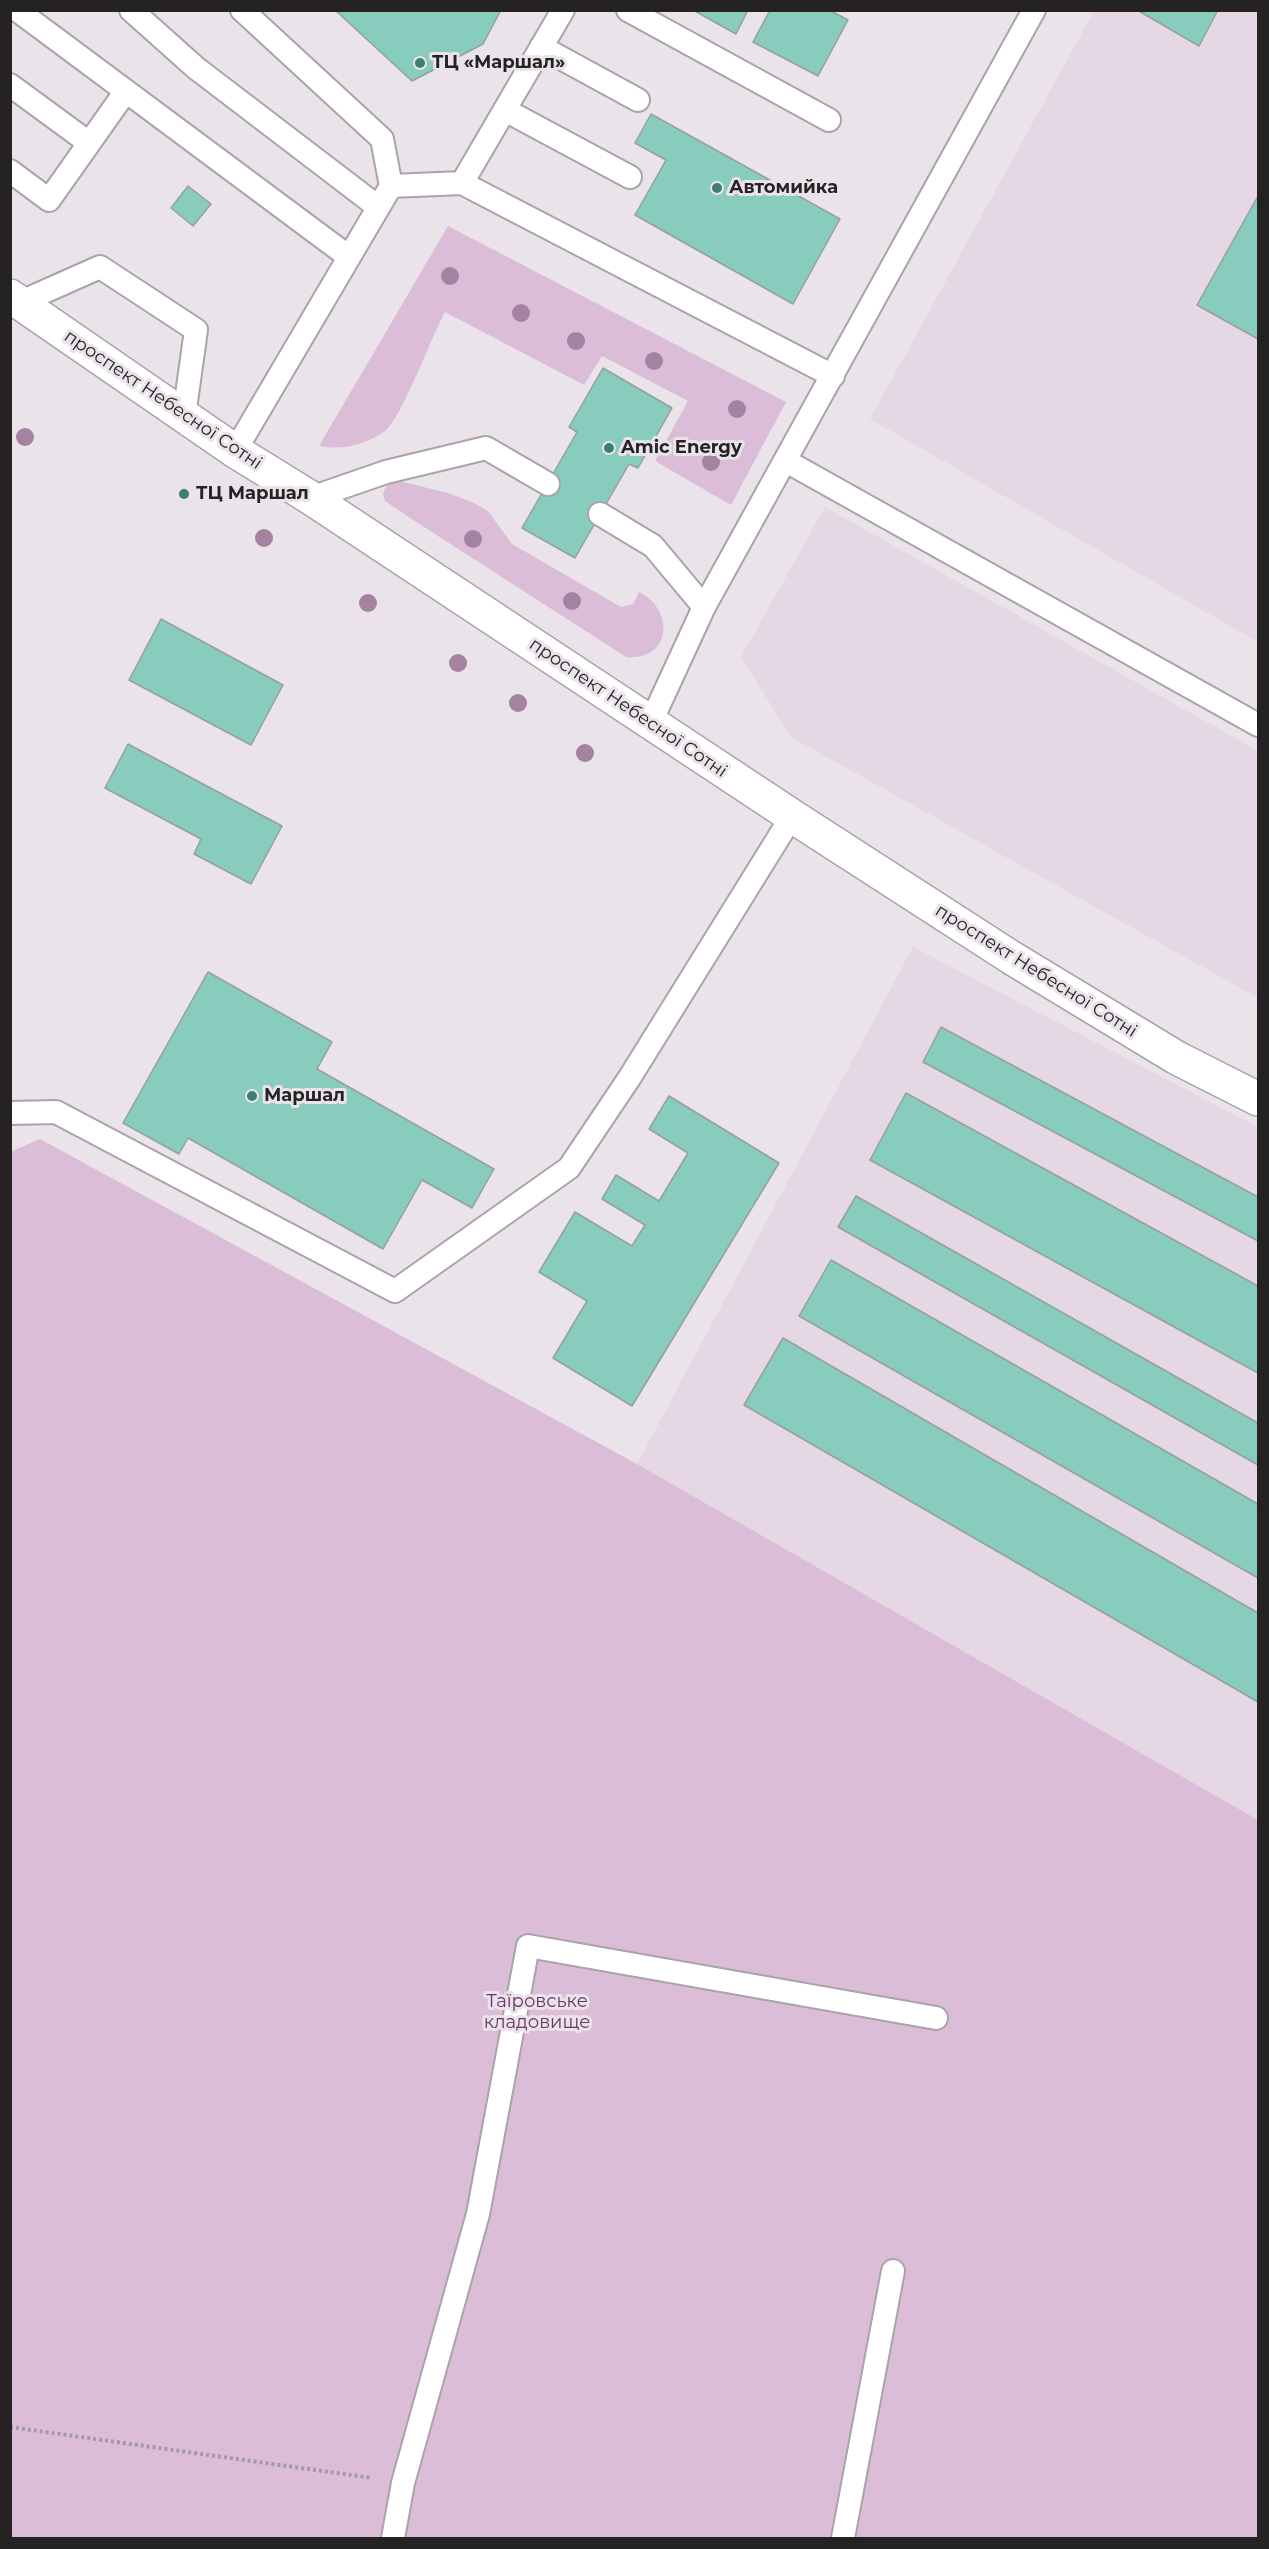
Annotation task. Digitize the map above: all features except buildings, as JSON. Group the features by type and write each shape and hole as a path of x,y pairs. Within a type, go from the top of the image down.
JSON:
{"main road":[{"name":"проспект Небесної Сотні","path":"15,299 235,451 311,498 792,816 1041,976 1177,1058 1258,1099"}],"lane":[{"path":"17,10 349,257"},
{"path":"131,10 196,68 378,207"},
{"path":"235,451 391,186 382,138 242,10"},
{"path":"462,183 563,10"},
{"path":"628,10 830,120"},
{"path":"651,723 704,607 1034,10"},
{"path":"541,47 638,100"},
{"path":"10,85 89,143"},
{"path":"10,171 49,200 126,91"},
{"path":"505,110 630,177"},
{"path":"391,186 462,183 833,376"},
{"path":"15,299 100,267 196,330 183,416"},
{"path":"311,498 386,472 486,448 548,484"},
{"path":"786,461 1258,725"},
{"path":"600,514 653,546 704,607"},
{"path":"10,1113 56,1112 395,1291 568,1168 630,1077 792,816"},
{"path":"393,2538 403,2482 478,2214 528,1946 936,2018"},
{"path":"843,2538 893,2271"}],"path":[{"path":"10,2427 403,2482"}],"shaded area":[{"path":"1094,11 1258,11 1258,642 870,419"},
{"path":"825,507 1258,751 1258,998 791,737 741,657"},
{"path":"913,947 1258,1127 1258,1820 637,1464"}],"green space":[{"path":"448,226 786,402 731,505 655,461 688,401 602,356 584,385 445,312 400,410 385,431 371,440 354,445 336,448 319,446"},
{"path":"399,481 448,493 474,503 488,511 512,544 621,607 633,604 639,592 658,609 663,621 660,642 653,651 641,656 626,657 385,501 383,493 388,483"},
{"name":"Таїровське кладовище","path":"40,1139 637,1464 1258,1820 1258,2538 11,2538 10,1152"}],"place":[{"name":"ТЦ «Маршал»","path":"420,63"},
{"name":"Автомийка","path":"717,188"},
{"name":"Amic Energy","path":"609,448"},
{"name":"ТЦ Маршал","path":"184,494"},
{"name":"Маршал","path":"252,1096"}]}
